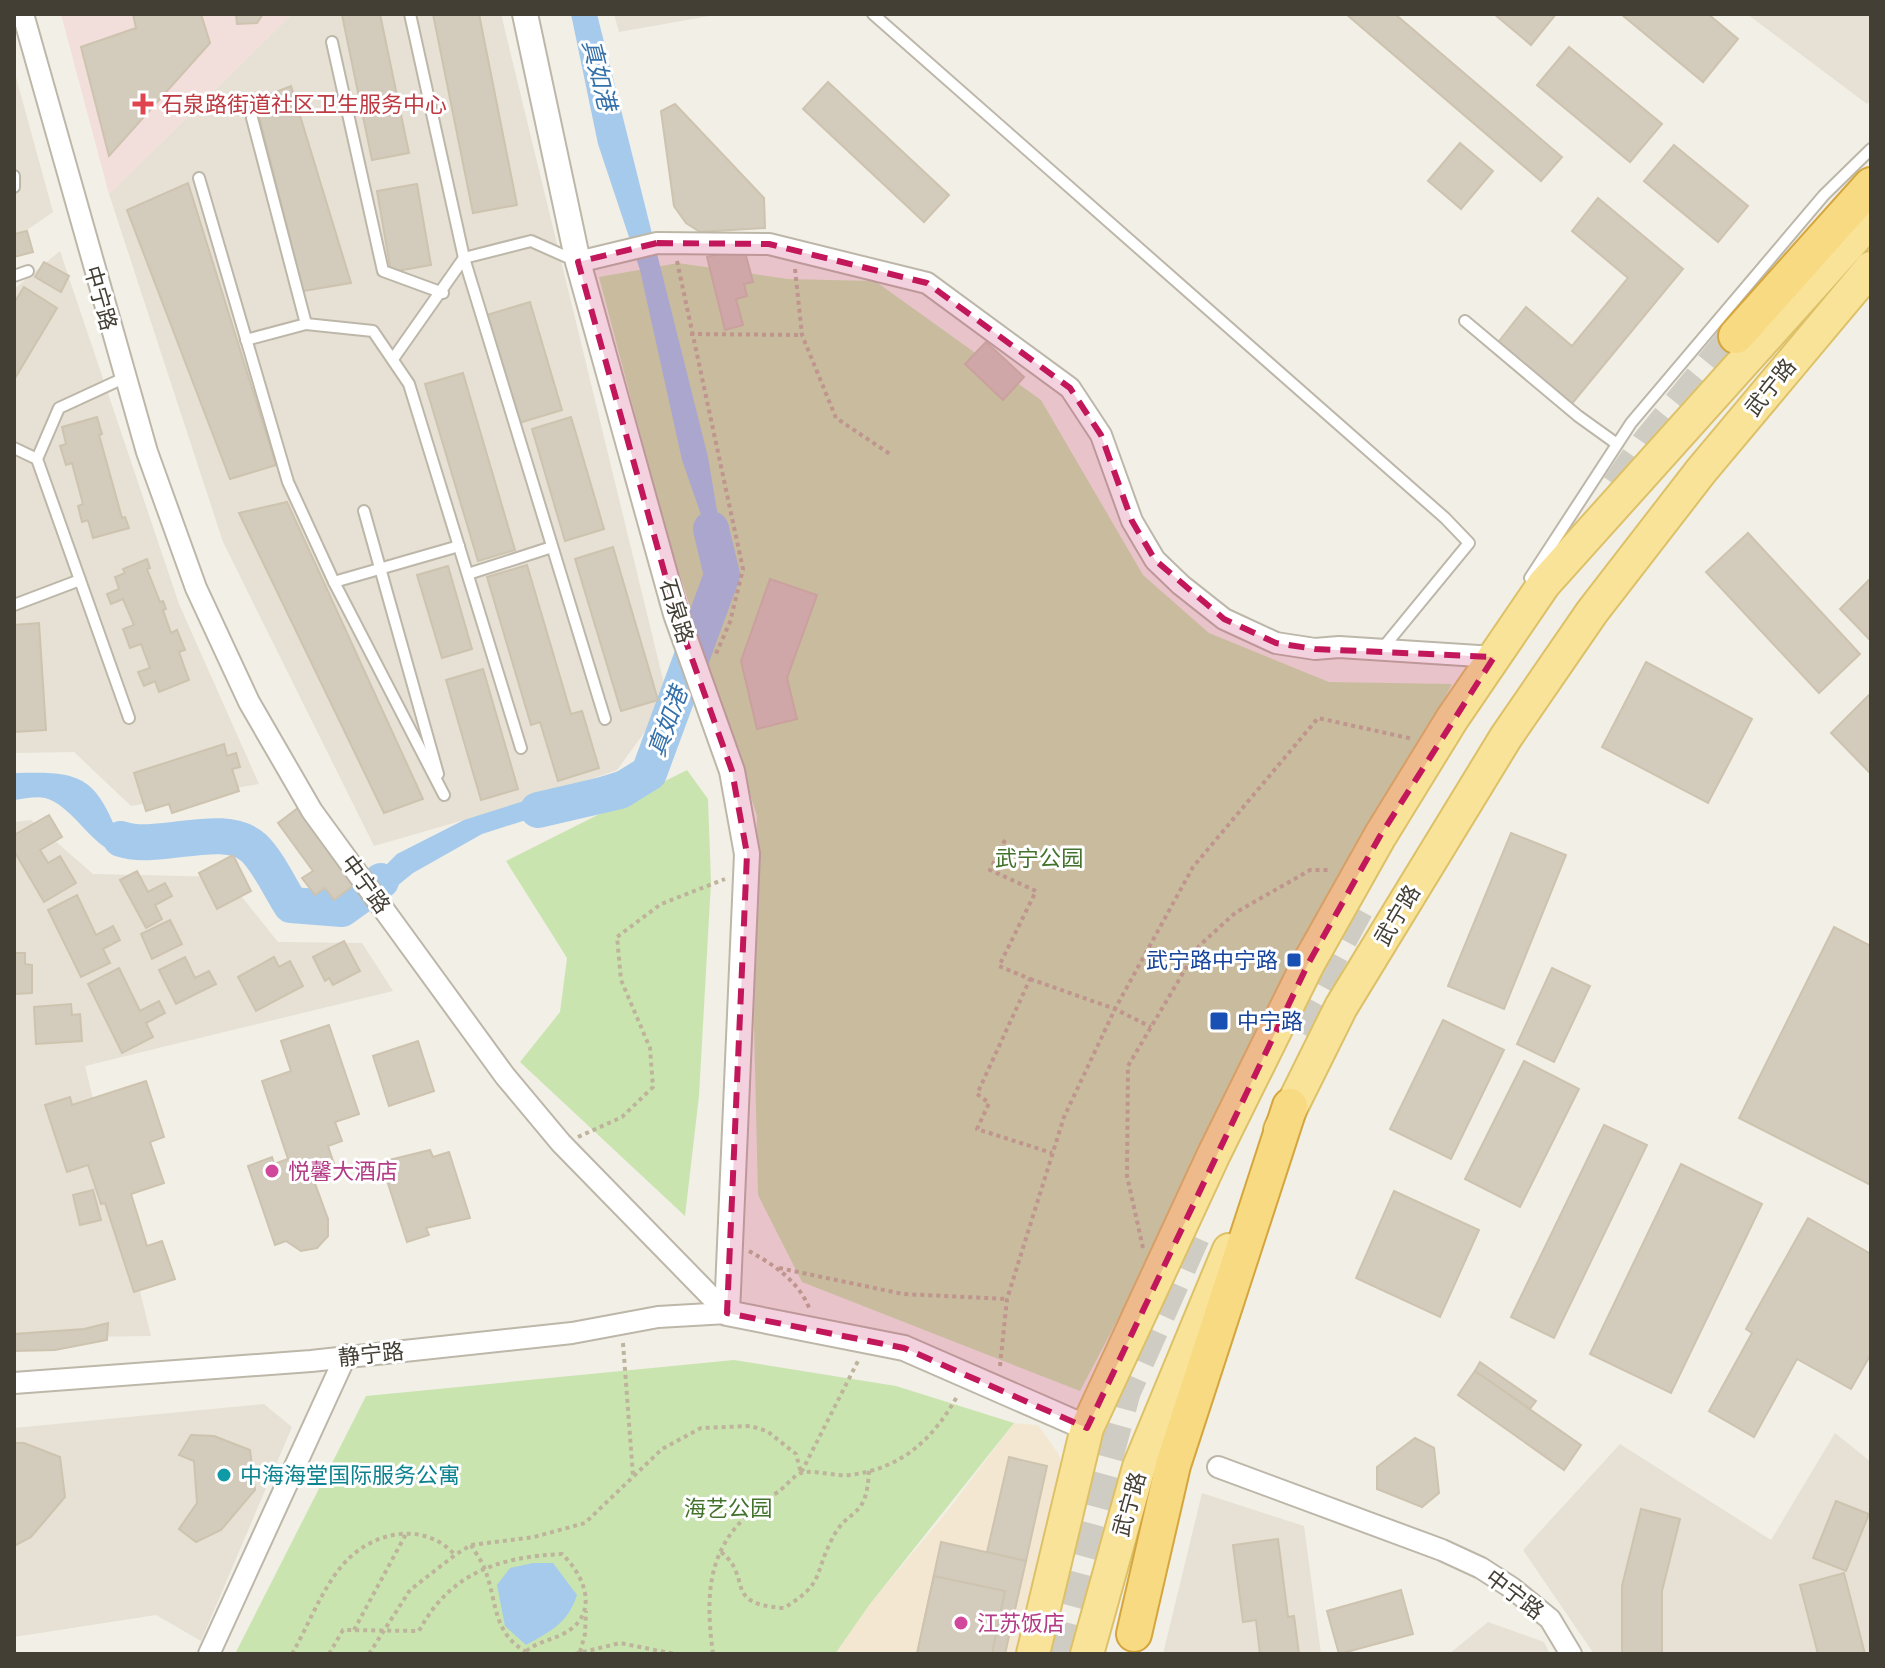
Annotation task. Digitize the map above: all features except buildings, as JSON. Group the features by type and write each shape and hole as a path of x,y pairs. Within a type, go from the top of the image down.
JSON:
{"highway":[{"path":"1736,336 1871,185"},
{"path":"1134,1634 1177,1451 1290,1106"}],"main road":[{"path":"1033,1654 1087,1428 1308,964 1361,870 1437,744 1544,584 1871,220"},
{"name":"武宁路","path":"1087,1654 1139,1467 1290,1106 1341,1007 1506,737 1592,612 1701,471 1871,268"}],"street":[{"name":"中宁路","path":"23,14 124,378 196,588 249,702 312,811 505,1076 561,1143 727,1313"},
{"name":"石泉路","path":"525,14 578,262 676,614 732,771 747,854 727,1313"},
{"path":"578,262 665,243 713,241 793,248 927,283 1070,388 1101,435 1132,521 1155,560 1224,619 1276,643 1315,649 1494,657"},
{"path":"727,1313 904,1348 1087,1428"},
{"name":"静宁路","path":"14,1383 311,1361 572,1333 658,1317 727,1313"},
{"path":"209,1654 346,1355"},
{"name":"中宁路","path":"1218,1467 1442,1550 1481,1568 1550,1619 1571,1654"}],"lane":[{"path":"410,14 464,258 605,719"},
{"path":"873,14 1445,518 1469,543 1381,650"},
{"path":"332,42 383,271 443,293"},
{"path":"252,118 306,324"},
{"path":"1524,587 1617,444 1715,320 1824,195 1871,149"},
{"path":"14,176 14,187"},
{"path":"199,178 288,482 334,582 444,795 364,511"},
{"path":"393,359 443,293 464,258 531,241 578,262"},
{"path":"14,276 28,271"},
{"path":"1465,321 1578,416 1617,444"},
{"path":"246,340 306,324 373,331 393,359 409,384 521,748"},
{"path":"124,378 59,408 37,459 129,718"},
{"path":"14,448 37,459"},
{"path":"334,582 459,546"},
{"path":"468,574 552,547"},
{"path":"14,605 80,580"},
{"path":"1494,657 1518,601"}],"path":[{"path":"665,243 690,334 743,569 730,622 701,685"},
{"path":"793,248 802,335 836,418 890,454"},
{"path":"690,334 802,335"},
{"path":"998,1389 1007,1299 1064,1117 1115,1009 1193,867 1318,718 1437,744"},
{"path":"1005,840 990,870 1036,891 999,966 1115,1009 1151,1027"},
{"path":"1159,1273 1140,1244 1127,1176 1128,1066 1199,946 1235,913 1310,870 1361,870"},
{"path":"561,1143 622,1117 653,1087 650,1048 621,980 617,937 661,904 711,882 746,874"},
{"path":"1030,979 977,1094 989,1103 977,1129 1052,1153"},
{"path":"730,1241 779,1268 903,1294 1007,1299"},
{"path":"779,1268 806,1299 817,1331"},
{"path":"622,1324 633,1476"},
{"path":"713,1654 707,1614 711,1574 721,1552 748,1511 801,1473 868,1341"},
{"path":"801,1473 851,1475 923,1445 941,1423 968,1376"},
{"path":"369,1654 410,1590 455,1555 471,1545 534,1537 585,1523 617,1496 662,1449 701,1428 750,1426 782,1440 796,1454 801,1473"},
{"path":"721,1552 730,1559 739,1590 750,1602 784,1608 807,1594 817,1581 833,1536 865,1501 869,1470"},
{"path":"292,1654 341,1566 365,1547 386,1536 407,1533 442,1540 455,1555"},
{"path":"354,1630 407,1533"},
{"path":"471,1545 484,1568 498,1626 524,1653 531,1654"},
{"path":"329,1654 343,1630 419,1631 444,1593 484,1568 531,1555 562,1554 574,1566 586,1591 585,1634 577,1653"},
{"path":"524,1653 577,1624 586,1610"},
{"path":"577,1653 620,1643 675,1654"}],"highlighted area":[{"path":"657,243 769,244 927,283 1070,388 1101,435 1132,521 1155,560 1224,619 1276,643 1315,649 1494,657 1380,836 1308,964 1087,1428 904,1348 727,1313 747,854 732,771 676,614 578,262"}],"shaded area":[{"name":"石泉路街道社区卫生服务中心","path":"61,14 292,14 109,194"},
{"path":"292,14 501,14 668,700 617,770 533,800 374,846 223,542 109,194"},
{"path":"614,14 721,14 619,32"},
{"path":"1747,14 1871,14 1871,100 1867,104"},
{"path":"14,70 53,212 14,239"},
{"path":"60,251 179,604 259,784 131,806 74,752 14,753 14,289"},
{"path":"31,820 93,874 226,877 278,942 362,943 393,991 85,1066 151,1336 14,1338 14,822"},
{"path":"264,1404 292,1427 201,1641 156,1615 14,1637 14,1428"},
{"path":"1014,1423 1038,1425 1058,1453 1062,1466 1018,1654 835,1654 870,1604 949,1509"},
{"path":"1835,1433 1871,1462 1871,1654 1594,1654 1523,1550 1620,1444 1771,1540"},
{"path":"1202,1493 1304,1526 1321,1654 1163,1654"},
{"path":"1488,1622 1544,1642 1550,1654 1449,1654"}],"green space":[{"name":"武宁公园","path":"678,263 788,279 875,281 1041,400 1143,575 1209,633 1329,682 1452,684 1080,1391 802,1282 758,1195 754,1026 757,816 666,532 599,277"},
{"path":"687,770 708,799 711,882 699,1096 685,1216 520,1062 560,1012 567,958 506,861"},
{"name":"海艺公园","path":"734,1360 896,1386 1014,1423 870,1604 835,1654 235,1654 366,1396"}],"water":[{"path":"571,14 597,14 708,457 728,576 709,654 700,636 722,575 682,460 640,270 598,144"},
{"path":"677,663 684,680 683,715 649,773 605,795 482,834 413,873 353,922 290,918 268,895 242,854 211,850 147,854 113,851 97,841 54,802 41,797 14,800 14,773 70,776 93,789 120,839 258,839 291,905 342,909 397,854 464,820 638,765"},
{"path":"553,1563 577,1595 564,1619 526,1645 505,1626 497,1585 510,1568"}],"waterway":[{"name":"真如港","path":"538,810 620,791 649,773 722,575 711,529"},
{"name":"真如港","path":"121,839 154,842 209,836 241,840 259,854 291,905 342,909 381,881"}],"tunnel":[{"path":"1618,487 1647,445 1736,336"},
{"path":"1292,1028 1358,906"},
{"path":"1053,1654 1124,1391 1194,1234"}],"place":[{"name":"石泉路街道社区卫生服务中心","path":"143,104"},
{"name":"武宁路中宁路","path":"1294,960"},
{"name":"中宁路","path":"1219,1021"},
{"name":"悦馨大酒店","path":"272,1171"},
{"name":"中海海堂国际服务公寓","path":"224,1475"},
{"name":"江苏饭店","path":"961,1623"}]}
